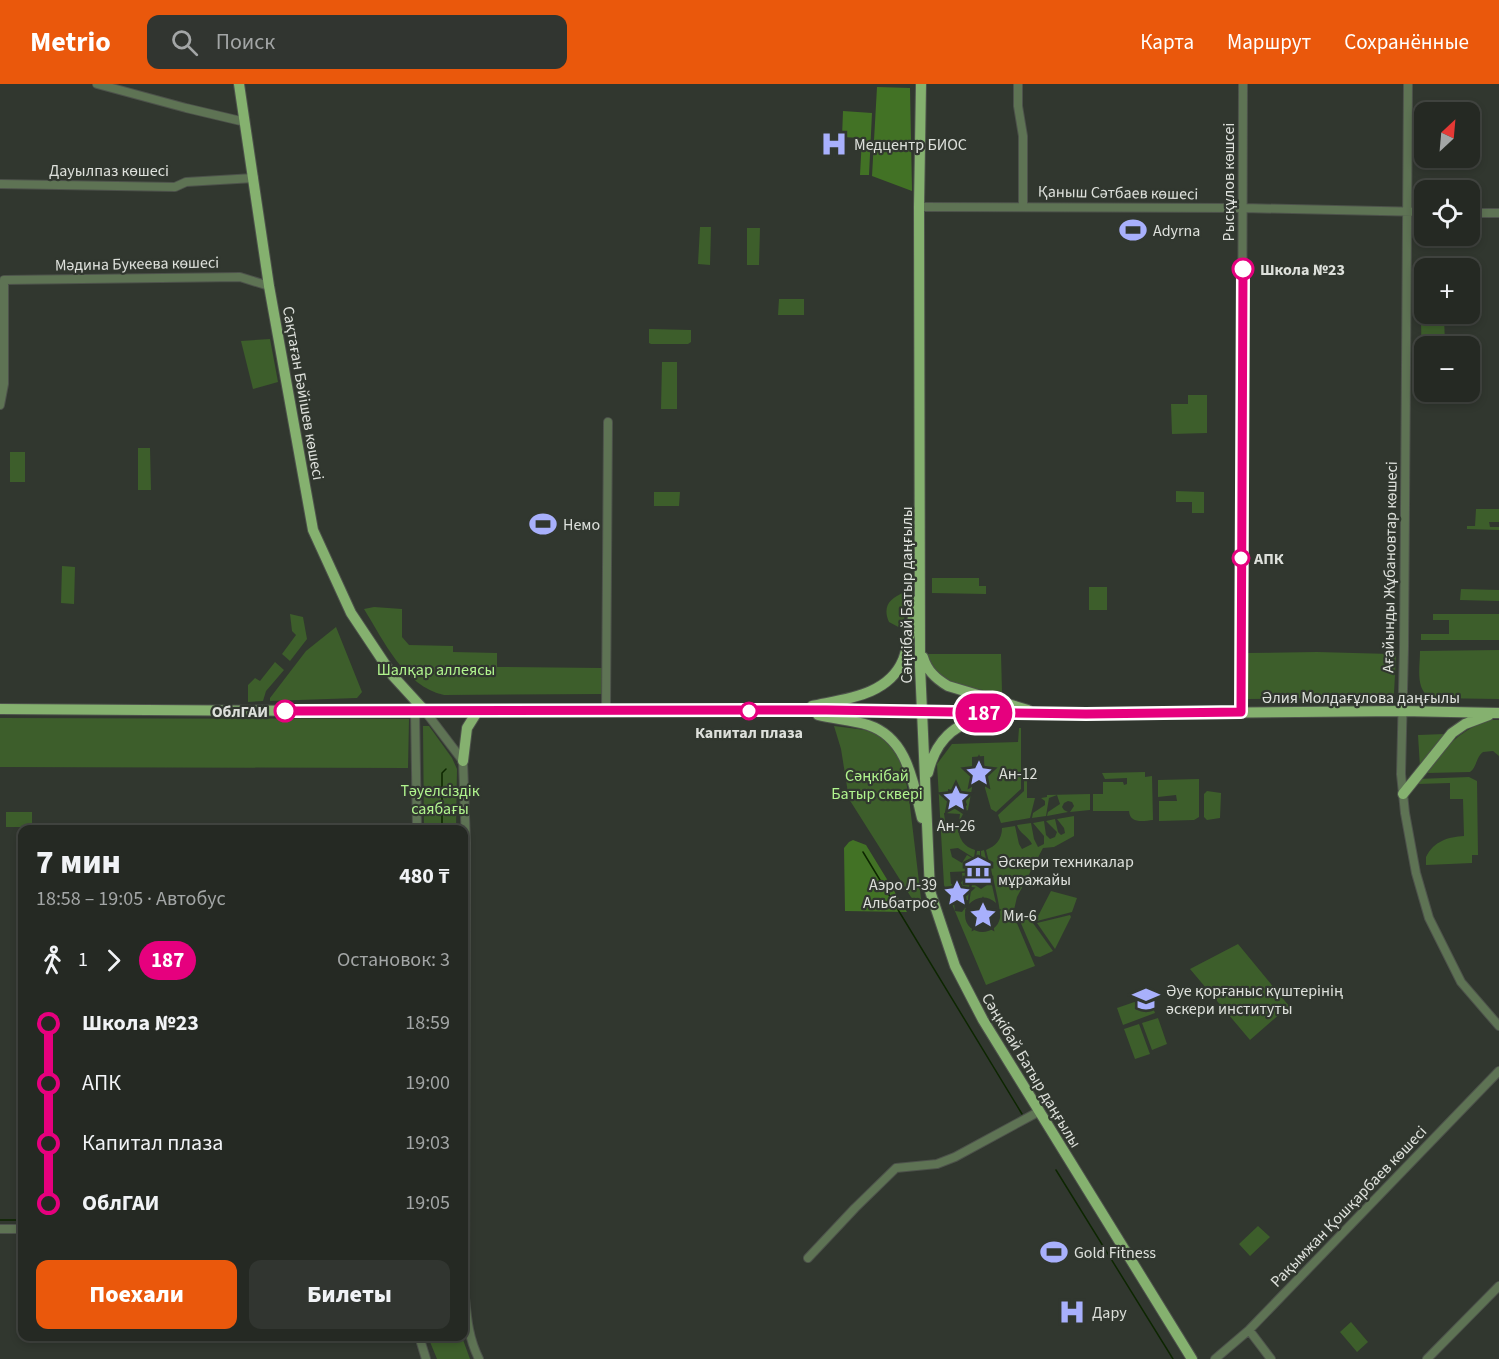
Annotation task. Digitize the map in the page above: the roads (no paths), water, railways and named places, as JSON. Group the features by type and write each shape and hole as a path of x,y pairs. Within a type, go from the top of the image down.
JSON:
{"main road":[{"name":"Сақтаған Бәйішев көшесі","path":"239,84 269,286 313,530 351,613 420,711"},
{"name":"Сәңкібай Батыр даңғылы","path":"921,84 919,207 921,638 930,891 955,966 983,1020 1192,1359"},
{"path":"794,711 867,692 892,678 905,653 921,579"},
{"path":"921,638 924,662 937,679 948,686 1042,714"},
{"name":"Әлия Молдағұлова даңғылы","path":"0,709 794,711 1021,714 1402,711 1497,713"},
{"path":"794,711 868,725 885,733 894,741 908,765 927,837"},
{"path":"464,761 467,728 477,712"},
{"path":"1403,794 1452,732 1465,724 1497,713"},
{"path":"925,788 932,760 946,735 968,722 1021,714"}],"street":[{"path":"97,84 246,122"},
{"path":"1018,84 1018,106 1023,136 1023,207"},
{"name":"Рысқұлов көшсеі","path":"1241,712 1243,84"},
{"name":"Ағайынды Жұбановтар көшесі","path":"1408,84 1400,754 1403,794 1416,873 1430,918 1461,982 1499,1026"},
{"name":"Дауылпаз көшесі","path":"0,184 175,187 186,182 254,178"},
{"name":"Қаныш Сәтбаев көшесі","path":"919,207 1243,208 1414,212"},
{"path":"1480,213 1499,213"},
{"name":"Мәдина Букеева көшесі","path":"0,405 4,384 4,280 240,277 269,286"},
{"path":"606,712 608,422"},
{"path":"420,711 464,761 465,825"},
{"path":"417,825 420,711"},
{"name":"Рақымжан Қошқарбаев көшесі","path":"1215,1359 1249,1330 1499,1071"},
{"path":"808,1258 896,1168 937,1164 955,1157 1038,1112"},
{"path":"0,1229 18,1229"},
{"path":"1427,1359 1499,1286"},
{"path":"468,1328 471,1344 479,1359"},
{"path":"1249,1330 1271,1359"},
{"path":"421,1341 426,1359"}],"waterway":[{"path":"442,825 442,773 446,769"},
{"path":"863,852 1022,1114"},
{"path":"1056,1170 1173,1359"},
{"path":"0,1220 18,1220"}],"place":[{"name":"Медцентр БИОС","path":"834,144"},
{"name":"Adyrna","path":"1133,230"},
{"name":"Школа №23","path":"1243,269"},
{"name":"Немо","path":"543,524"},
{"name":"АПК","path":"1241,558"},
{"name":"ОблГАИ","path":"285,711"},
{"name":"Капитал плаза","path":"749,711"},
{"name":"Ан-12","path":"979,773"},
{"name":"Ан-26","path":"956,798"},
{"name":"Әскери техникалар мұражайы","path":"978,870"},
{"name":"Аэро Л-39 Альбатрос","path":"957,893"},
{"name":"Ми-6","path":"983,915"},
{"name":"Әуе қорғаныс күштерінің әскери институты","path":"1146,999"},
{"name":"Gold Fitness","path":"1054,1252"},
{"name":"Дару","path":"1072,1312"}],"park label":[{"name":"Шалқар аллеясы","path":"436,669"},
{"name":"Сәңкібай Батыр сквері","path":"877,784"},
{"name":"Тәуелсіздік саябағы","path":"440,799"}]}
